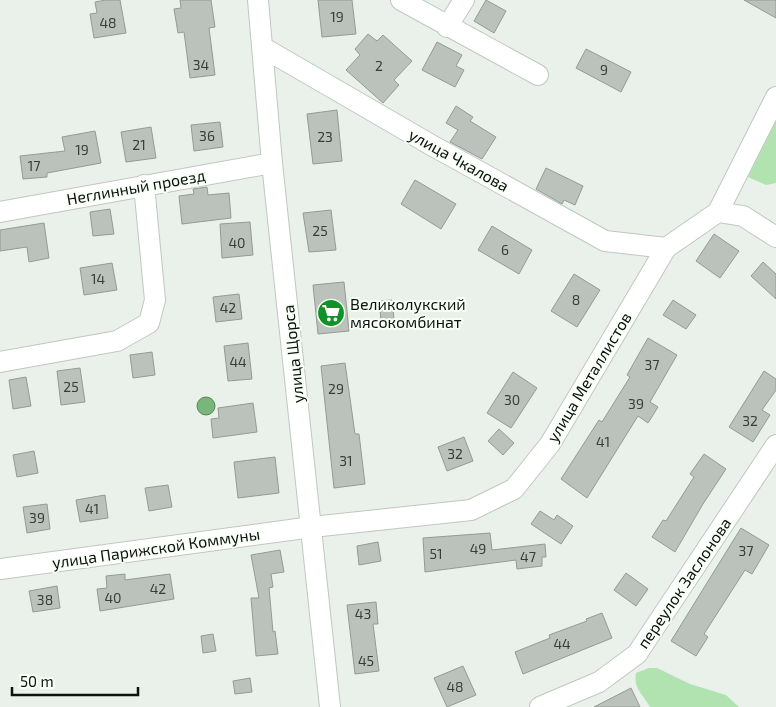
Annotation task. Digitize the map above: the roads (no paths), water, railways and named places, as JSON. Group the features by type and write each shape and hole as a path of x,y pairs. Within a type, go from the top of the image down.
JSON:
{"street":[{"name":"улица Щорса","path":"258,0 272,163 330,707"},
{"path":"401,0 447,27 538,75"},
{"path":"447,27 464,0"},
{"name":"улица Чкалова","path":"262,47 605,241 666,248"},
{"name":"улица Металлистов","path":"312,527 472,510 514,489 550,444 666,248 718,212 776,97"},
{"name":"Неглинный проезд","path":"0,212 272,163"},
{"path":"0,362 117,341 148,323 154,300 144,186"},
{"path":"718,212 743,216 776,238"},
{"name":"переулок Заслонова","path":"540,707 599,682 637,654 776,445"},
{"name":"улица Парижской Коммуны","path":"0,569 312,527"}],"place":[{"name":"Великолукский мясокомбинат","path":"331,313"}]}
